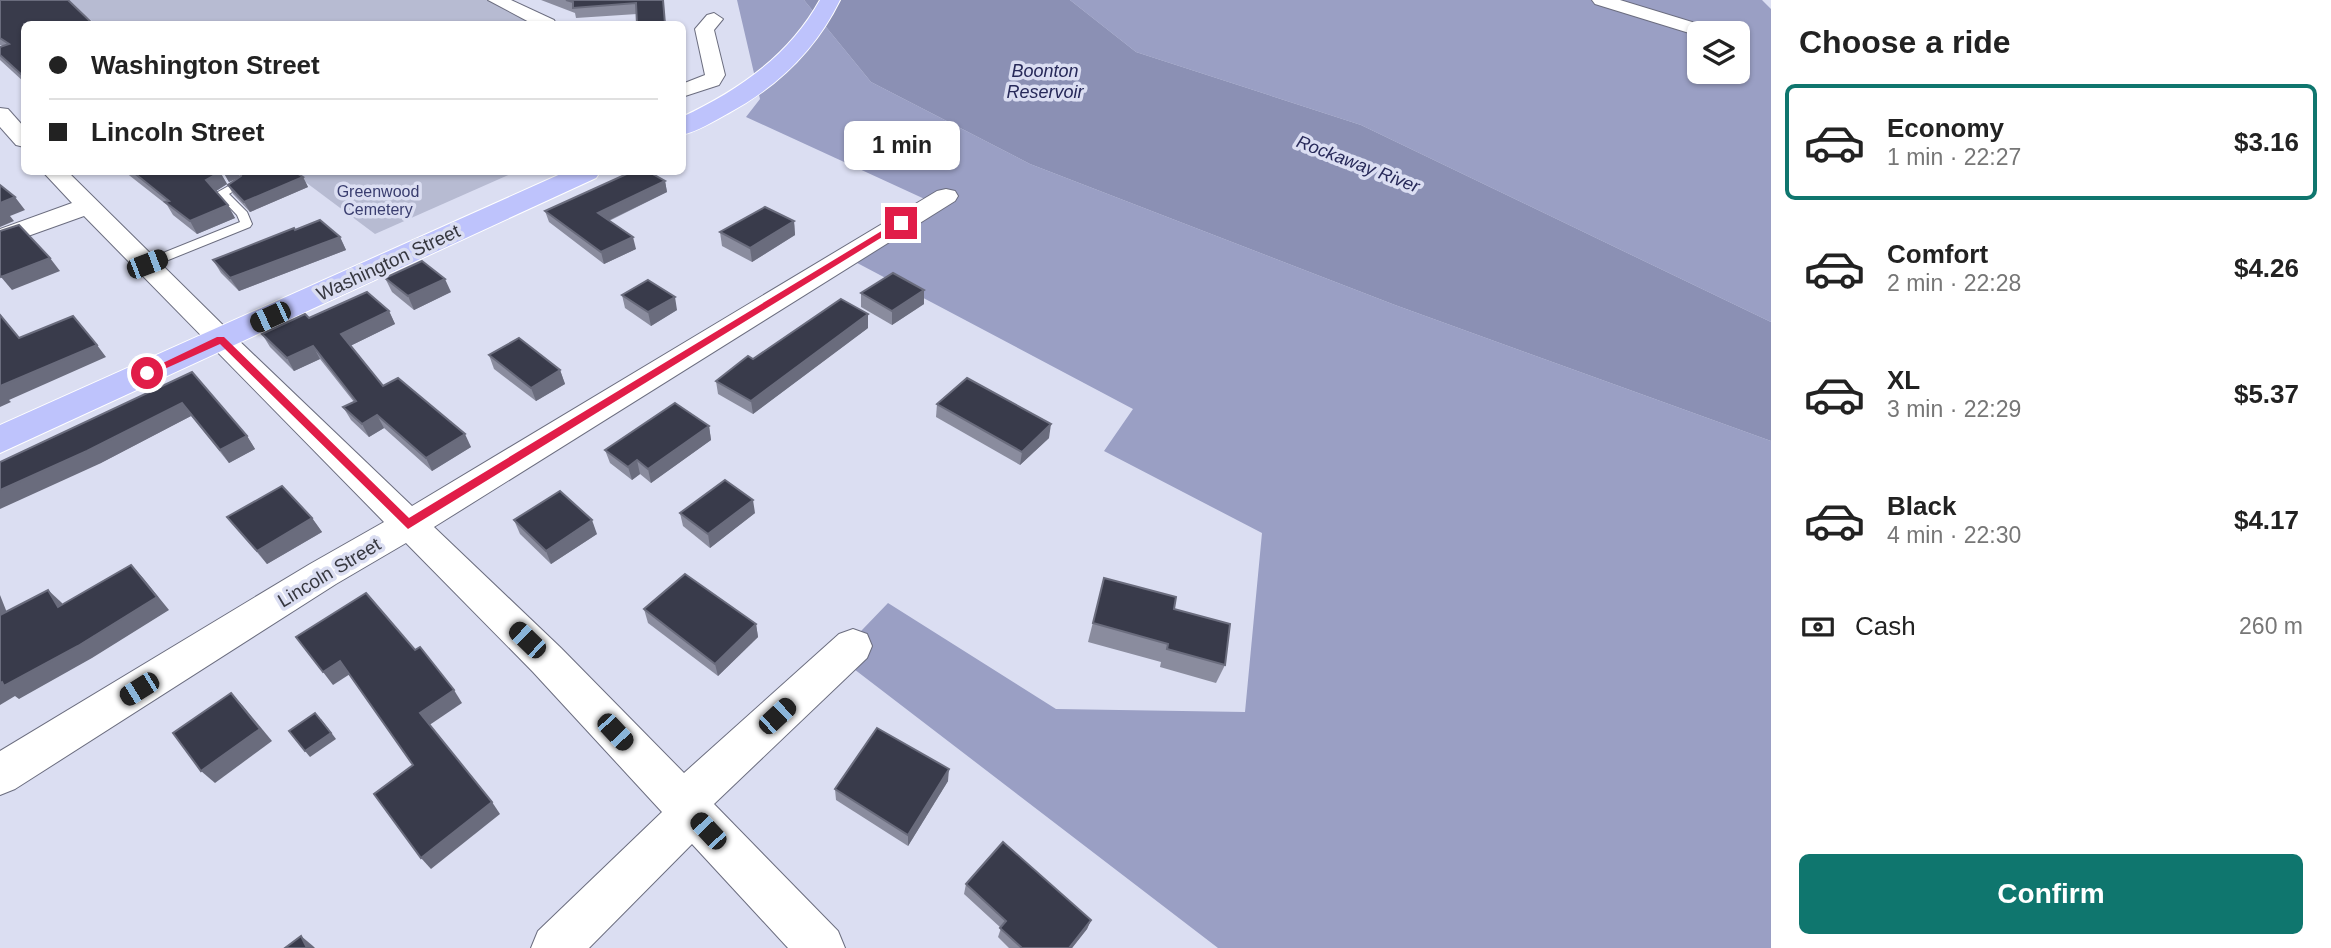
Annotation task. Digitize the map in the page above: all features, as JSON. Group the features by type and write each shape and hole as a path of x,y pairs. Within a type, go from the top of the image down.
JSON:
{"main road":[{"path":"686,125 753,88 783,64 807,39 830,0"},
{"name":"Washington Street","path":"0,440 579,175"}],"street":[{"path":"497,0 541,21"},
{"path":"1601,0 1687,27"},
{"path":"686,90 712,81 715,75 704,29 714,19"},
{"path":"686,92 720,108"},
{"path":"0,114 21,137"},
{"path":"58,175 221,340 547,660 821,948"},
{"name":"Lincoln Street","path":"0,775 323,574 408,525 946,195"},
{"path":"0,238 88,206"},
{"path":"555,948 687,809 853,646"}],"lane":[{"path":"147,264 246,224 248,221 243,214 222,193 240,182"}],"green space":[{"path":"64,0 497,0 542,21 92,21"},
{"name":"Greenwood Cemetery","path":"296,175 508,175 375,234"}],"shaded area":[{"path":"737,0 804,0 871,82 1030,164 1395,305 1771,441 1771,948 1218,948 837,656 888,603 1056,709 1245,712 1262,533 1104,451 1133,409 844,256 929,201 746,117 760,99"},
{"path":"1070,0 1762,0 1771,9 1771,322 1361,125 1136,52"}],"water":[{"name":"Boonton Reservoir","path":"804,0 1070,0 1136,52 1361,125 1771,322 1771,441 1395,305 1030,164 871,82"}],"building":[{"path":"0,0 68,0 90,21 21,21 21,74 0,55 0,47 9,44 0,38"},
{"path":"566,0 663,0 665,21 637,21 636,3 573,8 573,2"},
{"path":"137,175 215,175 206,180 228,205 190,221 165,202 169,201"},
{"path":"624,175 654,175 665,181 598,213 633,237 601,252 545,211"},
{"path":"241,176 303,177 244,202 228,185"},
{"path":"0,185 15,197 0,203"},
{"path":"765,207 794,221 750,248 720,232"},
{"path":"320,220 340,237 230,278 213,260 294,228 295,230"},
{"path":"19,225 50,258 1,277 0,231"},
{"path":"422,261 445,279 408,296 385,278"},
{"path":"893,273 924,290 892,311 861,293"},
{"path":"648,280 675,297 648,312 622,295"},
{"path":"367,292 389,311 341,334 383,386 398,378 465,434 426,458 377,415 362,424 343,407 356,401 313,346 287,358 262,334 305,314 309,318"},
{"path":"841,299 868,314 751,401 716,381 748,356 753,359"},
{"path":"0,315 19,338 73,316 97,345 0,386"},
{"path":"519,338 560,370 531,388 489,355"},
{"path":"192,372 247,436 220,450 182,403 87,451 0,490 0,462"},
{"path":"967,378 1051,424 1022,452 937,404"},
{"path":"675,403 709,426 648,469 637,460 628,467 605,450"},
{"path":"725,480 753,500 708,534 680,513"},
{"path":"282,486 312,518 257,551 227,517"},
{"path":"560,491 592,520 546,551 514,520"},
{"path":"131,565 157,597 78,646 4,686 0,683 0,615 48,590 58,607"},
{"path":"685,574 756,624 715,664 644,609"},
{"path":"1104,578 1176,597 1174,609 1230,624 1225,665 1167,649 1168,644 1093,623"},
{"path":"366,593 415,650 420,647 454,690 420,713 492,802 421,858 374,794 413,765 340,661 323,672 296,637"},
{"path":"231,693 260,729 201,771 173,733"},
{"path":"315,713 331,733 305,751 289,731"},
{"path":"877,728 949,769 908,835 835,789"},
{"path":"1003,842 1091,920 1069,948 1022,948 1000,928 1006,921 966,884"},
{"path":"301,936 307,948 285,948"}],"route":[{"path":"147,373 221,340 408,525 901,223"}],"water label":[{"name":"Rockaway River","path":"1358,164"}]}
